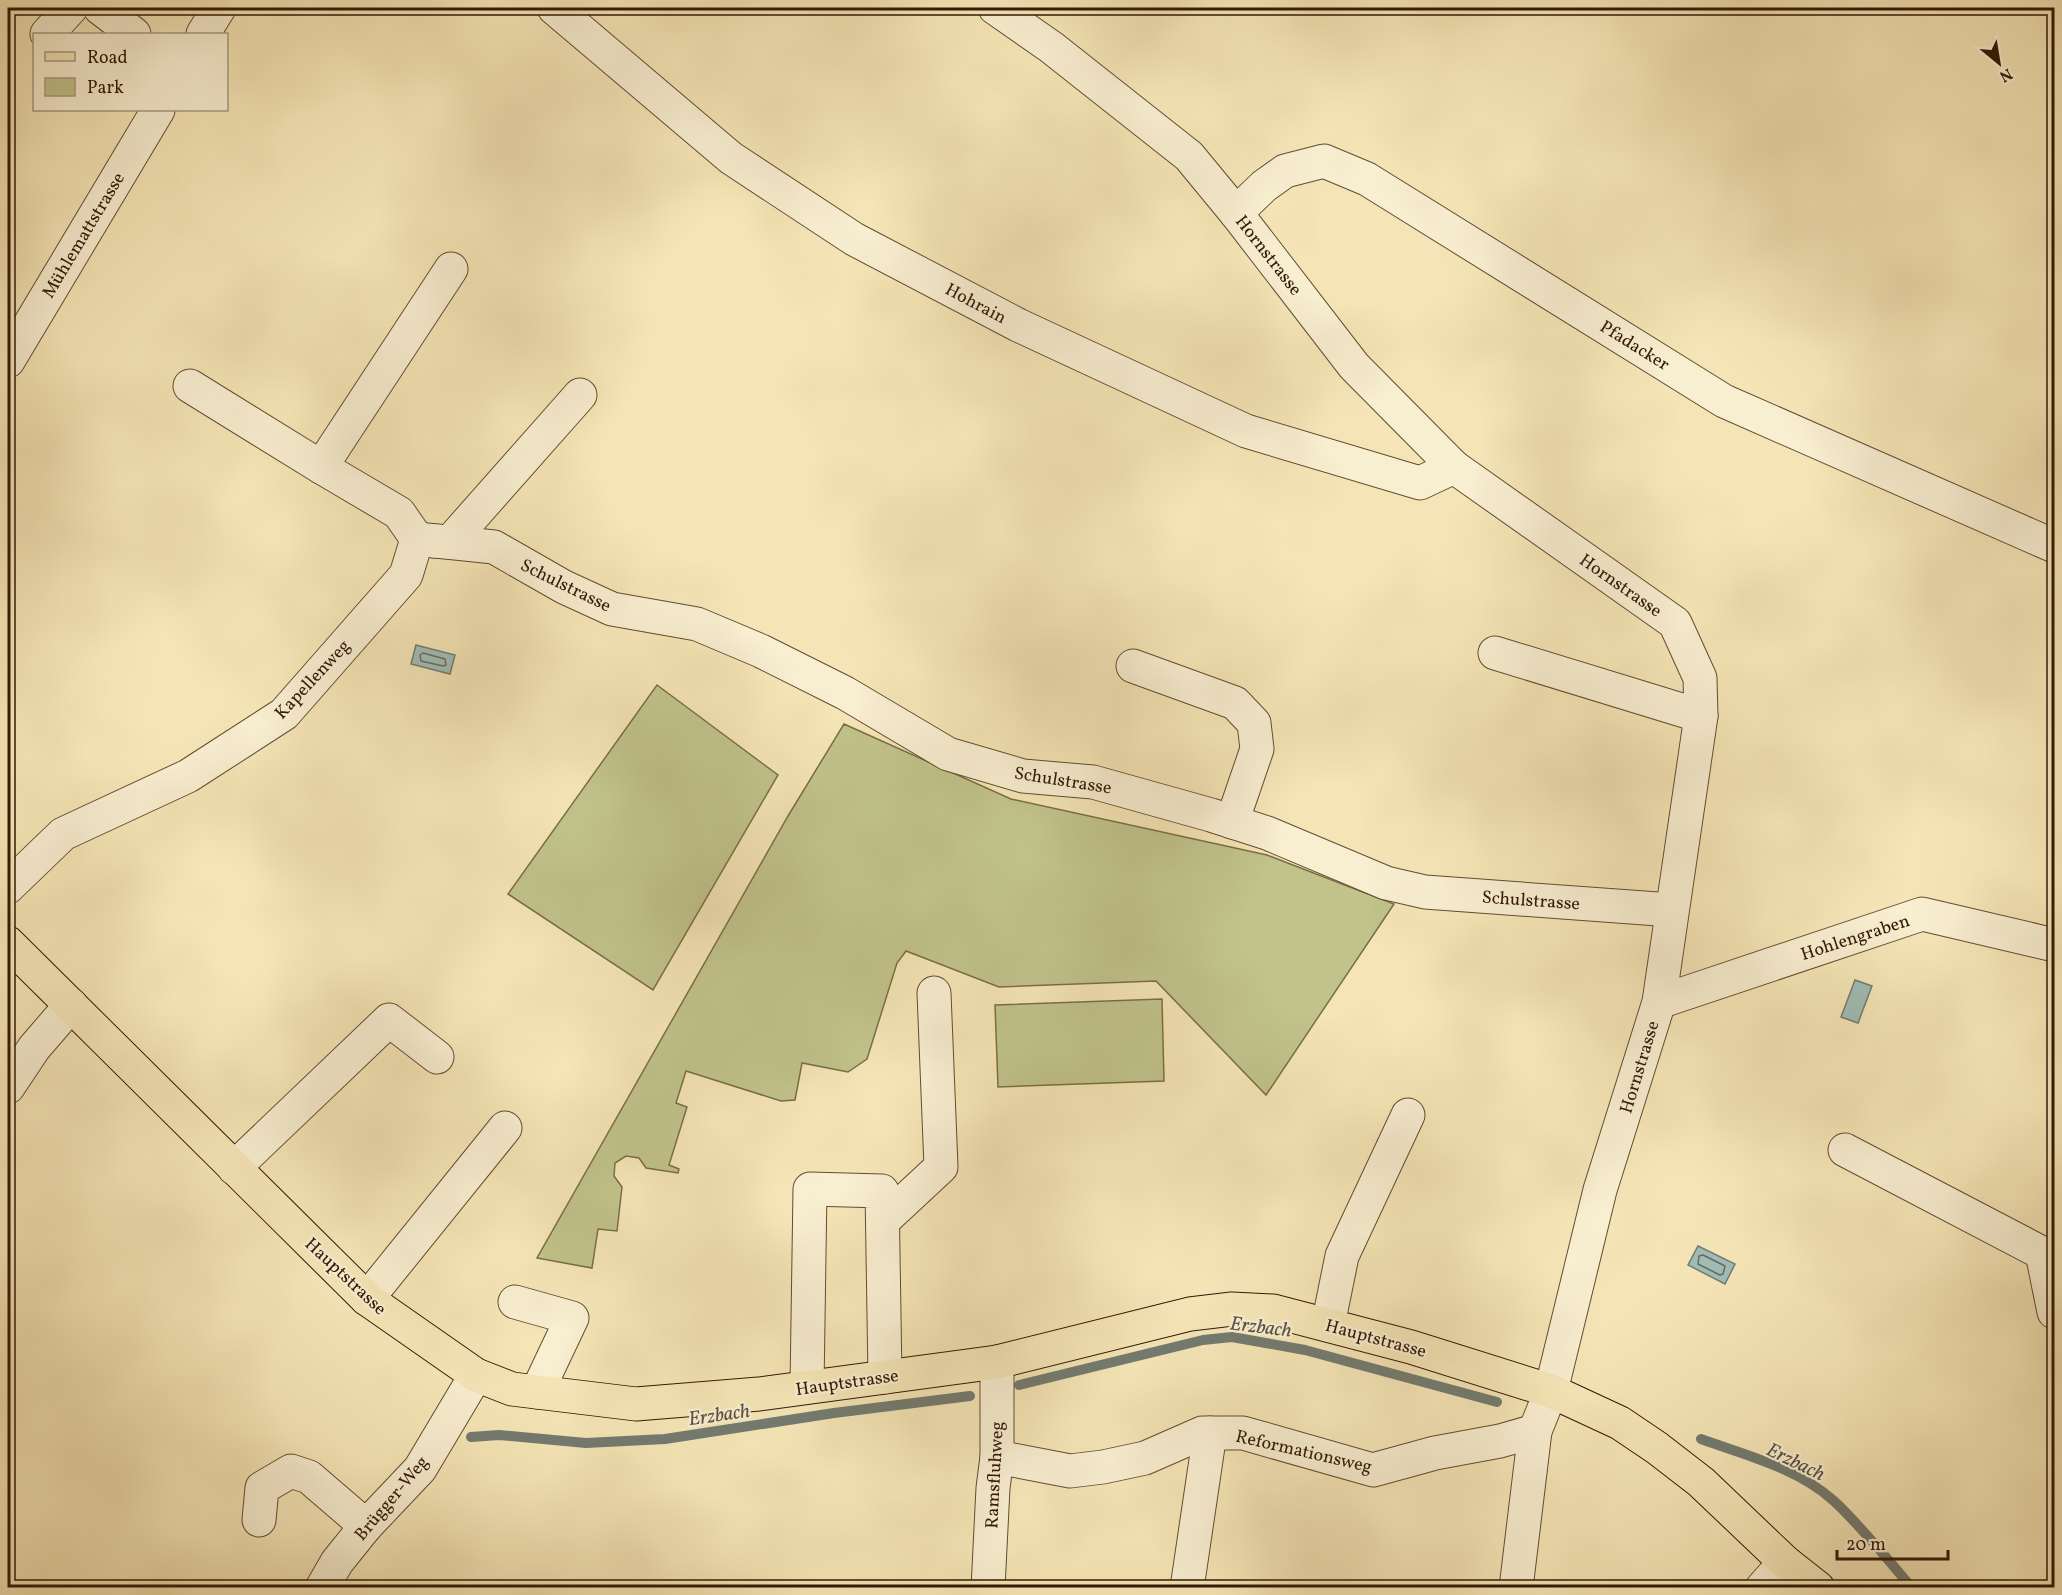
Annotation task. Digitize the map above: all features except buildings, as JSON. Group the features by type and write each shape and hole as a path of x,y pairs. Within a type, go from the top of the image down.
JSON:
{"main road":[{"name":"Hauptstrasse","path":"8,943 367,1299 476,1375 512,1389 636,1404 759,1394 997,1362 1190,1314 1232,1309 1273,1311 1411,1347 1551,1391 1620,1423 1701,1482 1785,1562 1818,1587"}],"street":[{"path":"49,33 71,8"},
{"path":"100,8 133,33"},
{"path":"204,33 219,8"},
{"name":"Hohrain","path":"554,8 731,158 854,239 1018,325 1246,431 1420,483 1454,467"},
{"name":"Hornstrasse","path":"995,8 1051,47 1189,156 1354,366 1454,467 1675,623 1700,678 1701,716 1659,1002 1600,1190 1551,1391"},
{"name":"Mühlemattstrasse","path":"8,361 157,111"},
{"name":"Pfadacker","path":"1236,213 1264,186 1285,171 1324,161 1356,174 1724,401 2055,546"},
{"path":"321,467 451,269"},
{"path":"190,386 399,513 417,539 450,542 580,395"},
{"name":"Schulstrasse","path":"417,539 494,547 564,587 612,609 697,624 760,651 845,693 948,754 1023,776 1093,782 1267,832 1386,883 1425,892 1672,910"},
{"name":"Kapellenweg","path":"8,887 63,834 188,776 284,714 406,575 417,539"},
{"path":"1495,653 1701,716"},
{"path":"1133,666 1235,703 1254,723 1257,749 1232,822"},
{"name":"Hohlengraben","path":"1659,1002 1922,914 2055,945"},
{"path":"883,1221 941,1167 934,993"},
{"path":"8,1087 34,1048 71,1005"},
{"path":"234,1168 389,1020 437,1057"},
{"path":"1328,1325 1342,1256 1408,1115"},
{"path":"367,1299 506,1128"},
{"path":"1845,1149 2042,1253 2055,1312"},
{"path":"807,1387 810,1189 882,1191 885,1377"},
{"path":"515,1302 572,1318 537,1392"},
{"name":"Ramsfluhweg","path":"988,1587 993,1488 997,1457 997,1362"},
{"name":"Brügger-Weg","path":"322,1587 337,1562 366,1526 420,1469 476,1375"},
{"path":"1516,1587 1535,1431 1551,1391"},
{"name":"Reformationsweg","path":"997,1457 1070,1471 1145,1458 1202,1433 1243,1433 1373,1470 1535,1431"},
{"path":"1187,1587 1210,1433"},
{"path":"260,1520 262,1488 291,1471 309,1477 366,1526"},
{"path":"1762,1587 1785,1562"}],"green space":[{"path":"657,685 778,775 653,990 508,894"},
{"path":"844,724 1011,799 1267,855 1394,904 1266,1095 1156,981 999,987 906,951 897,963 867,1059 848,1072 802,1063 795,1100 781,1101 686,1071 676,1103 687,1107 669,1165 679,1169 678,1173 646,1168 639,1158 626,1156 615,1163 614,1176 622,1187 617,1231 598,1229 592,1268 537,1258 788,816"},
{"path":"1162,999 1164,1081 998,1087 995,1005"}],"water":[{"path":"416,645 455,655 450,674 411,664"},
{"path":"1855,980 1872,986 1858,1023 1841,1017"},
{"path":"1698,1246 1735,1264 1725,1284 1688,1265"}],"waterway":[{"name":"Erzbach","path":"1019,1385 1203,1340 1232,1337 1305,1350 1497,1402"},
{"name":"Erzbach","path":"471,1437 499,1435 586,1443 665,1439 834,1413 970,1396"},
{"name":"Erzbach","path":"1701,1439 1788,1471 1820,1490 1854,1521 1912,1588"}]}
